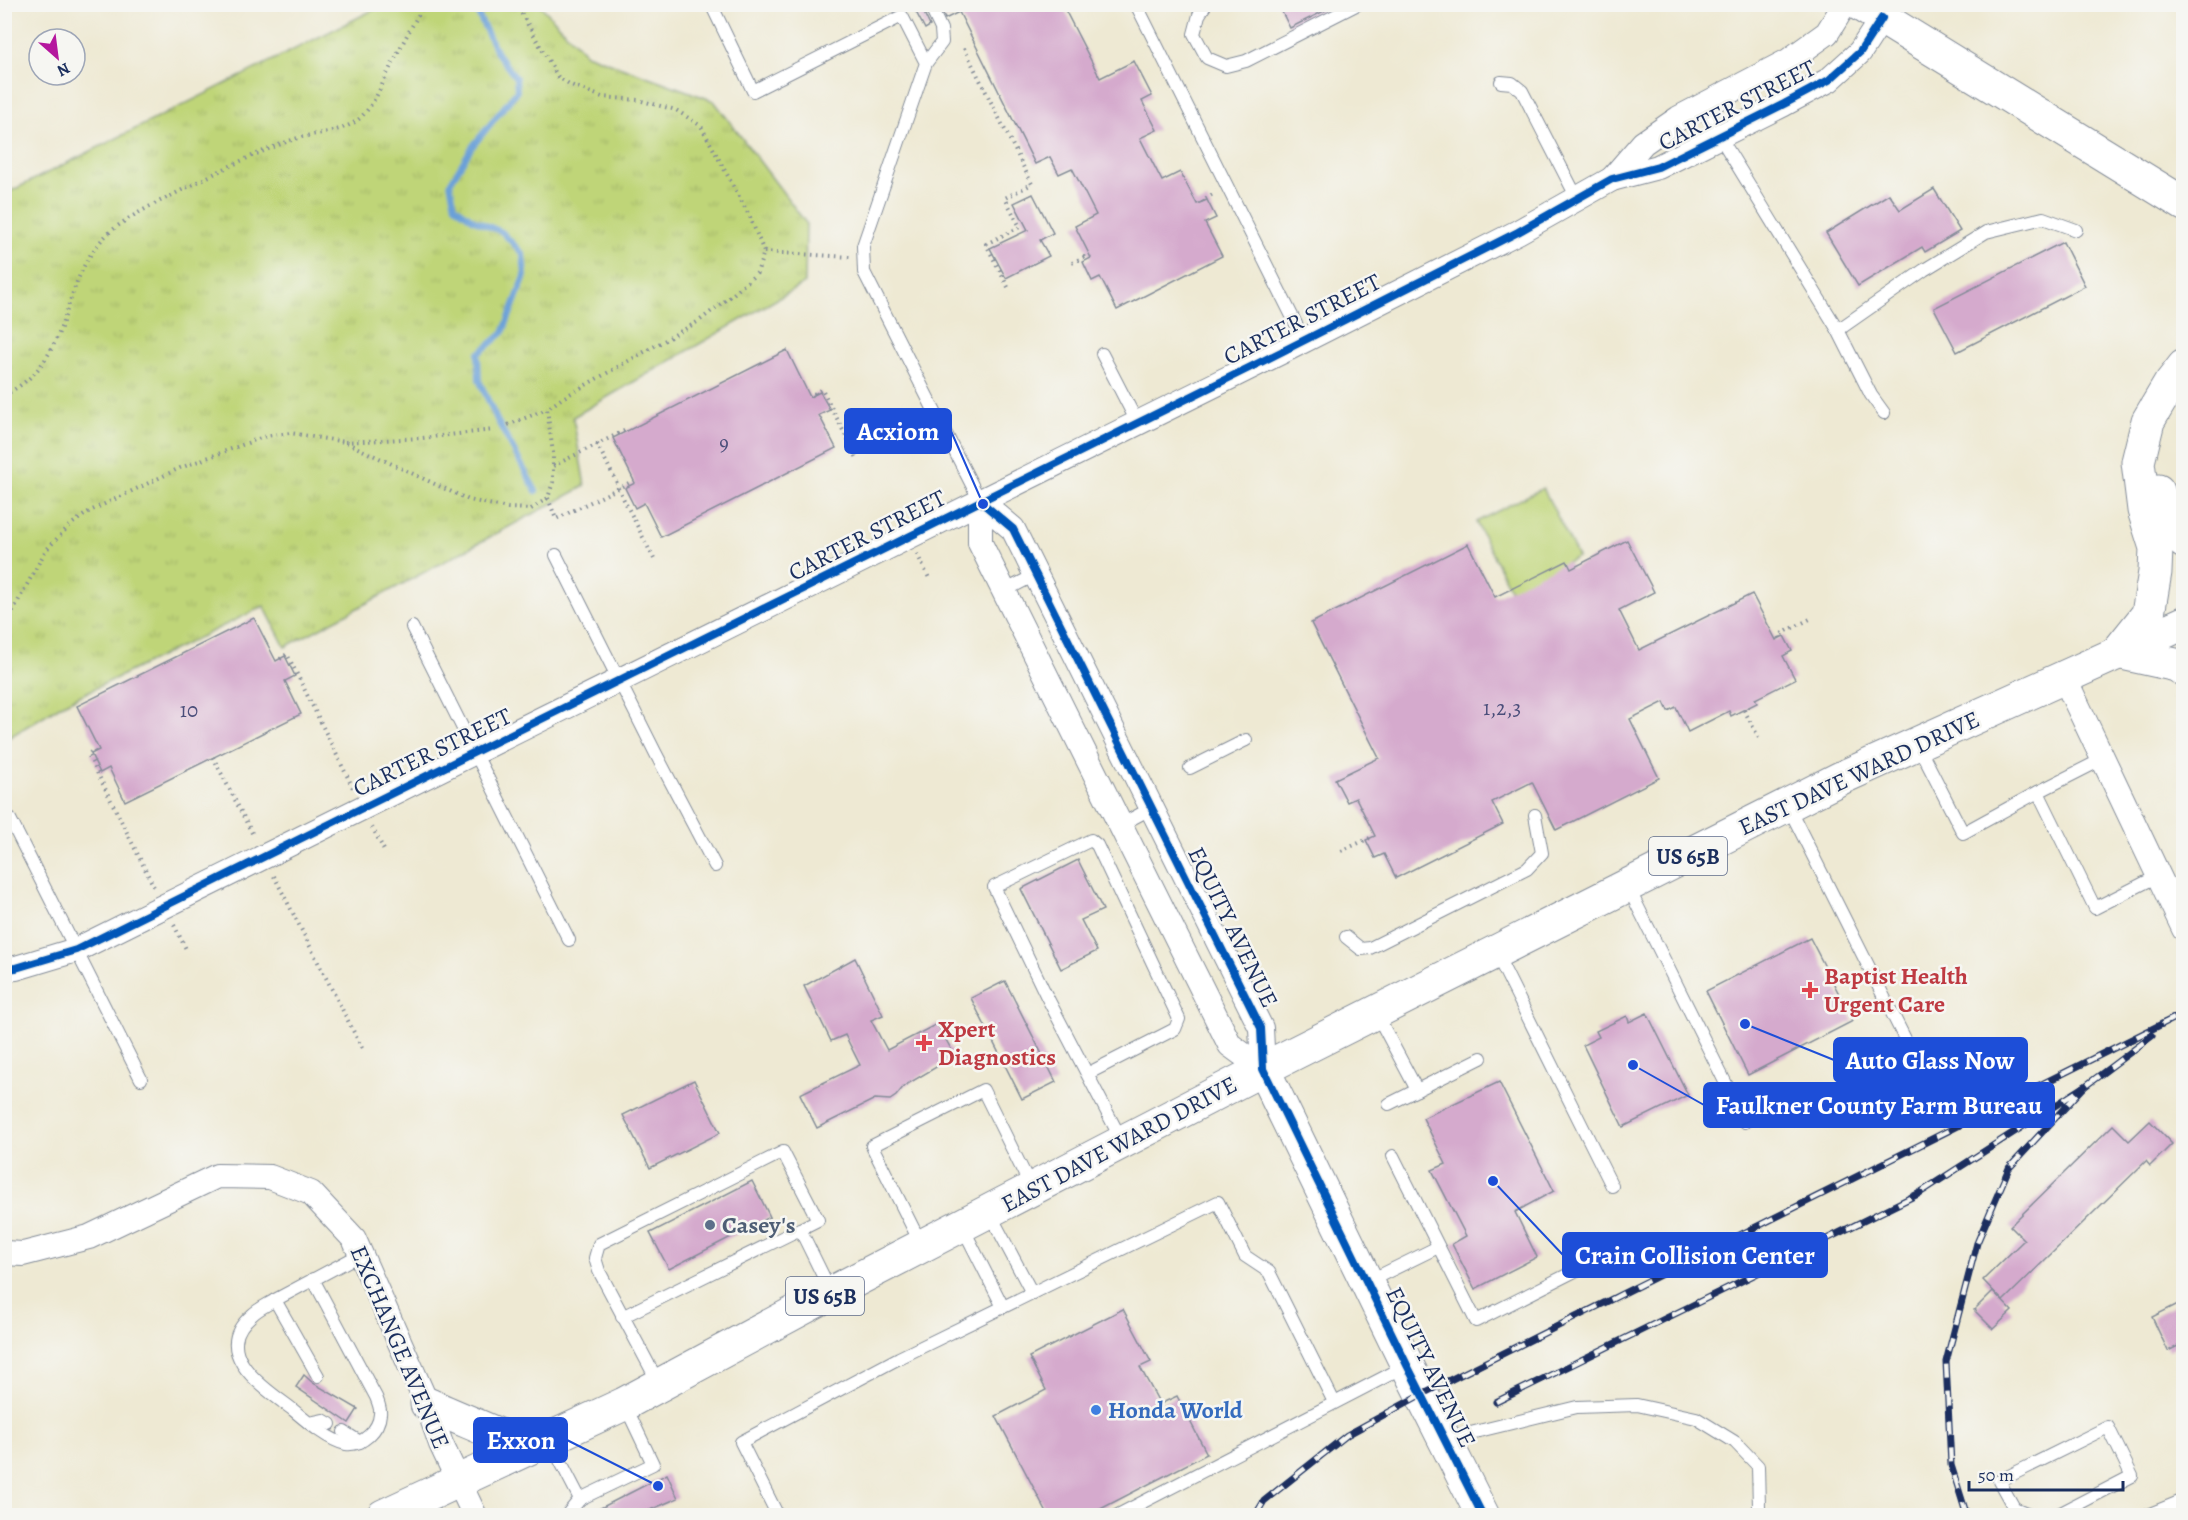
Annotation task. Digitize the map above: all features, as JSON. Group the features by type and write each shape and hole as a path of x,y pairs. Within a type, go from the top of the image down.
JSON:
{"main road":[{"path":"1871,11 2184,204"},
{"name":"US 65B","path":"2117,652 2148,614 2155,572 2156,548 2144,510 2138,462 2148,421 2170,384 2184,366"},
{"path":"2184,400 2174,412 2159,451 2158,491 2170,527 2184,542"},
{"name":"EAST DAVE WARD DRIVE","path":"383,1515 624,1404 831,1293 1263,1069 1788,805 1917,743 2184,623"},
{"path":"2117,652 2175,665 2184,670"},
{"name":"EQUITY AVENUE","path":"1263,1069 1407,1365 1483,1515"},
{"path":"427,1404 464,1421 537,1443"}],"street":[{"name":"CARTER STREET","path":"1612,179 1643,143 1679,118 1788,61 1820,39 1827,33 1845,4"},
{"name":"CARTER STREET","path":"4,969 16,968 76,950 1304,340 1578,200 1612,179 1658,167 1719,137 1829,80 1860,52 1871,11"},
{"name":"EQUITY AVENUE","path":"980,501 1013,529 1261,1029 1263,1069"},
{"name":"EQUITY AVENUE","path":"980,501 980,543 1120,825 1230,1045 1263,1069"},
{"path":"2064,677 2184,929"},
{"name":"EXCHANGE AVENUE","path":"4,1253 23,1254 89,1237 217,1176 270,1177 311,1193 354,1239 427,1404 441,1444 476,1515"}],"lane":[{"path":"711,4 753,91 901,10 926,63"},
{"path":"929,4 941,29 942,42 926,63 863,246 864,272 980,501"},
{"path":"1136,4 1304,340"},
{"path":"1206,4 1199,15 1194,34 1207,58 1226,66 1246,61 1358,4"},
{"path":"1501,82 1512,83 1522,91 1578,200"},
{"path":"1701,106 1838,330 1871,395 1884,413"},
{"path":"1838,330 1924,270 1986,232 2043,218 2076,230"},
{"path":"1102,354 1137,422"},
{"path":"556,555 715,866"},
{"path":"1004,591 1035,575"},
{"path":"412,627 569,940"},
{"path":"1190,768 1246,740"},
{"path":"1917,743 1963,833 2103,759"},
{"path":"2038,792 2095,908 2158,876"},
{"path":"1788,805 1906,1041"},
{"path":"1120,825 1152,808"},
{"path":"1346,937 1361,949 1370,948 1527,869 1542,853 1535,815"},
{"path":"10,819 141,1079"},
{"path":"1087,1074 1175,1029 1179,1019 1097,845 1091,840 994,887 1046,995 1087,1074 1123,1143"},
{"path":"1628,886 1745,1122"},
{"path":"1496,952 1612,1186"},
{"path":"1376,1012 1416,1090"},
{"path":"1389,1104 1481,1058"},
{"path":"923,1247 872,1146 983,1090 1032,1190"},
{"path":"622,1317 818,1220 783,1152 599,1244 596,1258 599,1271 622,1317 660,1385"},
{"path":"1393,1156 1476,1321 1577,1270"},
{"path":"778,1515 741,1442 899,1358 1218,1202 1245,1256 1269,1272 1334,1402"},
{"path":"976,1219 1032,1293"},
{"path":"976,1219 1003,1307"},
{"path":"800,1229 831,1293"},
{"path":"1367,1282 1438,1247"},
{"path":"313,1279 376,1397 381,1412 379,1422 371,1434 360,1442 348,1444 339,1442 309,1423 256,1381 236,1351 236,1335 253,1313 313,1279 361,1254"},
{"path":"275,1300 318,1376"},
{"path":"1116,1515 1407,1365"},
{"path":"566,1515 580,1499 652,1464 624,1404"},
{"path":"1445,1440 1577,1407 1637,1405 1696,1418 1736,1442 1758,1466 1760,1507 1756,1515"},
{"path":"309,1423 322,1420 330,1424"},
{"path":"2034,1515 2014,1508 2000,1482 2108,1427 2132,1476 2055,1515"},
{"path":"344,1432 360,1442"},
{"path":"537,1443 580,1499"},
{"path":"2145,1515 2184,1500"}],"path":[{"path":"4,395 18,388 44,364 59,334 71,297 89,256 110,232 150,206 222,170 298,137 337,129 358,120 374,102 407,34 425,4"},
{"path":"508,425 547,409 699,321 757,273 764,252 750,217 700,126 676,110 638,100 602,97 571,85 558,77 516,4"},
{"path":"964,48 1032,184 1005,198 1020,227 986,244 1010,291"},
{"path":"1203,202 1202,200 1216,193"},
{"path":"764,252 850,258"},
{"path":"1072,263 1084,257 1086,261"},
{"path":"816,394 822,389 858,460"},
{"path":"547,409 551,427 553,466 553,482 548,498 556,519 629,483 631,485"},
{"path":"4,627 46,550 69,526 90,511 226,449 266,436 290,433 345,442 422,438 494,430"},
{"path":"553,466 627,431"},
{"path":"345,442 470,500 508,508 531,509 548,498"},
{"path":"597,444 655,561"},
{"path":"1780,638 1779,635 1812,618"},
{"path":"280,659 286,654 322,727"},
{"path":"1744,710 1759,738"},
{"path":"95,752 94,750 88,754 186,949"},
{"path":"213,757 364,1052"},
{"path":"1341,851 1370,838"}],"green space":[{"path":"383,5 540,5 586,54 714,101 806,223 805,283 573,417 585,486 285,647 264,606 63,704 5,740 5,194"},
{"path":"1543,488 1578,557 1511,591 1476,522"}],"building":[{"path":"938,4 1062,4 1100,78 1134,61 1152,96 1142,101 1157,130 1140,138 1162,181 1180,172 1197,204 1207,200 1216,218 1205,223 1222,256 1117,310 1100,277 1092,281 1083,262 1091,258 1075,226 1096,215 1072,168 1059,174 1050,157 1035,164 959,12 945,19"},
{"path":"1278,4 1338,4 1290,28"},
{"path":"922,9 930,26 925,29 916,12"},
{"path":"1934,189 1960,231 1925,252 1922,247 1858,286 1826,233 1889,194 1900,210"},
{"path":"1033,194 1053,233 1040,240 1049,256 1006,278 990,248 1028,230 1014,203"},
{"path":"2063,242 2085,286 1957,352 1934,308"},
{"path":"787,350 810,397 820,392 830,410 819,415 836,448 661,537 644,503 635,508 625,488 635,483 613,438"},
{"path":"1627,540 1654,592 1619,610 1639,650 1752,594 1776,640 1784,636 1792,651 1783,656 1795,679 1755,699 1757,703 1731,716 1729,711 1688,732 1676,707 1668,711 1664,702 1630,719 1659,778 1556,830 1532,782 1492,802 1503,824 1396,878 1384,854 1375,858 1366,840 1375,836 1356,798 1347,802 1335,779 1379,758 1311,623 1468,544 1495,597 1567,561 1571,569"},
{"path":"254,618 276,661 285,656 295,676 285,681 301,714 125,801 109,768 100,773 91,754 99,750 77,706"},
{"path":"1078,860 1103,910 1081,920 1097,951 1061,969 1021,889"},
{"path":"1810,938 1853,1021 1748,1075 1706,991"},
{"name":"Xpert Diagnostics","path":"855,958 883,1015 871,1020 887,1050 937,1024 955,1056 904,1086 890,1100 875,1099 817,1128 800,1094 860,1065 845,1035 831,1041 804,986"},
{"path":"1005,981 1056,1082 1022,1099 971,998"},
{"path":"1647,1013 1688,1095 1623,1127 1583,1045 1599,1037 1596,1031 1627,1016 1629,1022"},
{"path":"694,1080 720,1133 650,1168 623,1115"},
{"path":"1499,1082 1554,1191 1515,1212 1537,1257 1475,1289 1452,1244 1466,1236 1432,1170 1446,1164 1423,1118"},
{"path":"2150,1121 2172,1144 2150,1166 2146,1161 2003,1301 1983,1280 2024,1240 2010,1226 2113,1125 2129,1141"},
{"name":"Casey's","path":"752,1181 770,1217 669,1269 650,1233"},
{"path":"1993,1291 2012,1311 1993,1329 1974,1310"},
{"path":"2184,1301 2184,1343 2168,1351 2152,1317"},
{"name":"Honda World","path":"1123,1309 1151,1362 1140,1367 1160,1404 1177,1396 1207,1454 1089,1515 1048,1515 996,1416 1046,1390 1029,1357"},
{"path":"304,1375 313,1383 358,1409 349,1423 296,1387"},
{"path":"667,1474 678,1498 650,1510 652,1515 587,1515"}],"waterway":[{"path":"473,4 497,53 516,78 517,91 472,147 450,183 455,206 474,220 502,232 523,254 525,276 503,333 478,354 479,380 497,420 536,491"}],"railway":[{"path":"1255,1516 1264,1501 1347,1435 1422,1394 2184,1013"},
{"path":"1967,1516 1951,1465 1946,1362 1977,1243 2009,1168 2084,1087 2152,1036"},
{"path":"1496,1402 1918,1194 2084,1087"}],"cycle path":[{"path":"4,969 16,968 76,950 1285,350 1518,232 1612,179 1658,167 1784,104 1829,80 1860,52 1882,18"},
{"path":"980,501 1013,529 1261,1028 1263,1069 1483,1516"}],"place":[{"name":"Acxiom","path":"983,504"},
{"name":"Baptist Health Urgent Care","path":"1810,990"},
{"name":"Auto Glass Now","path":"1745,1024"},
{"name":"Xpert Diagnostics","path":"924,1043"},
{"name":"Faulkner County Farm Bureau","path":"1633,1065"},
{"name":"Crain Collision Center","path":"1493,1181"},
{"name":"Casey's","path":"710,1225"},
{"name":"Honda World","path":"1096,1410"},
{"name":"Exxon","path":"658,1486"}]}
